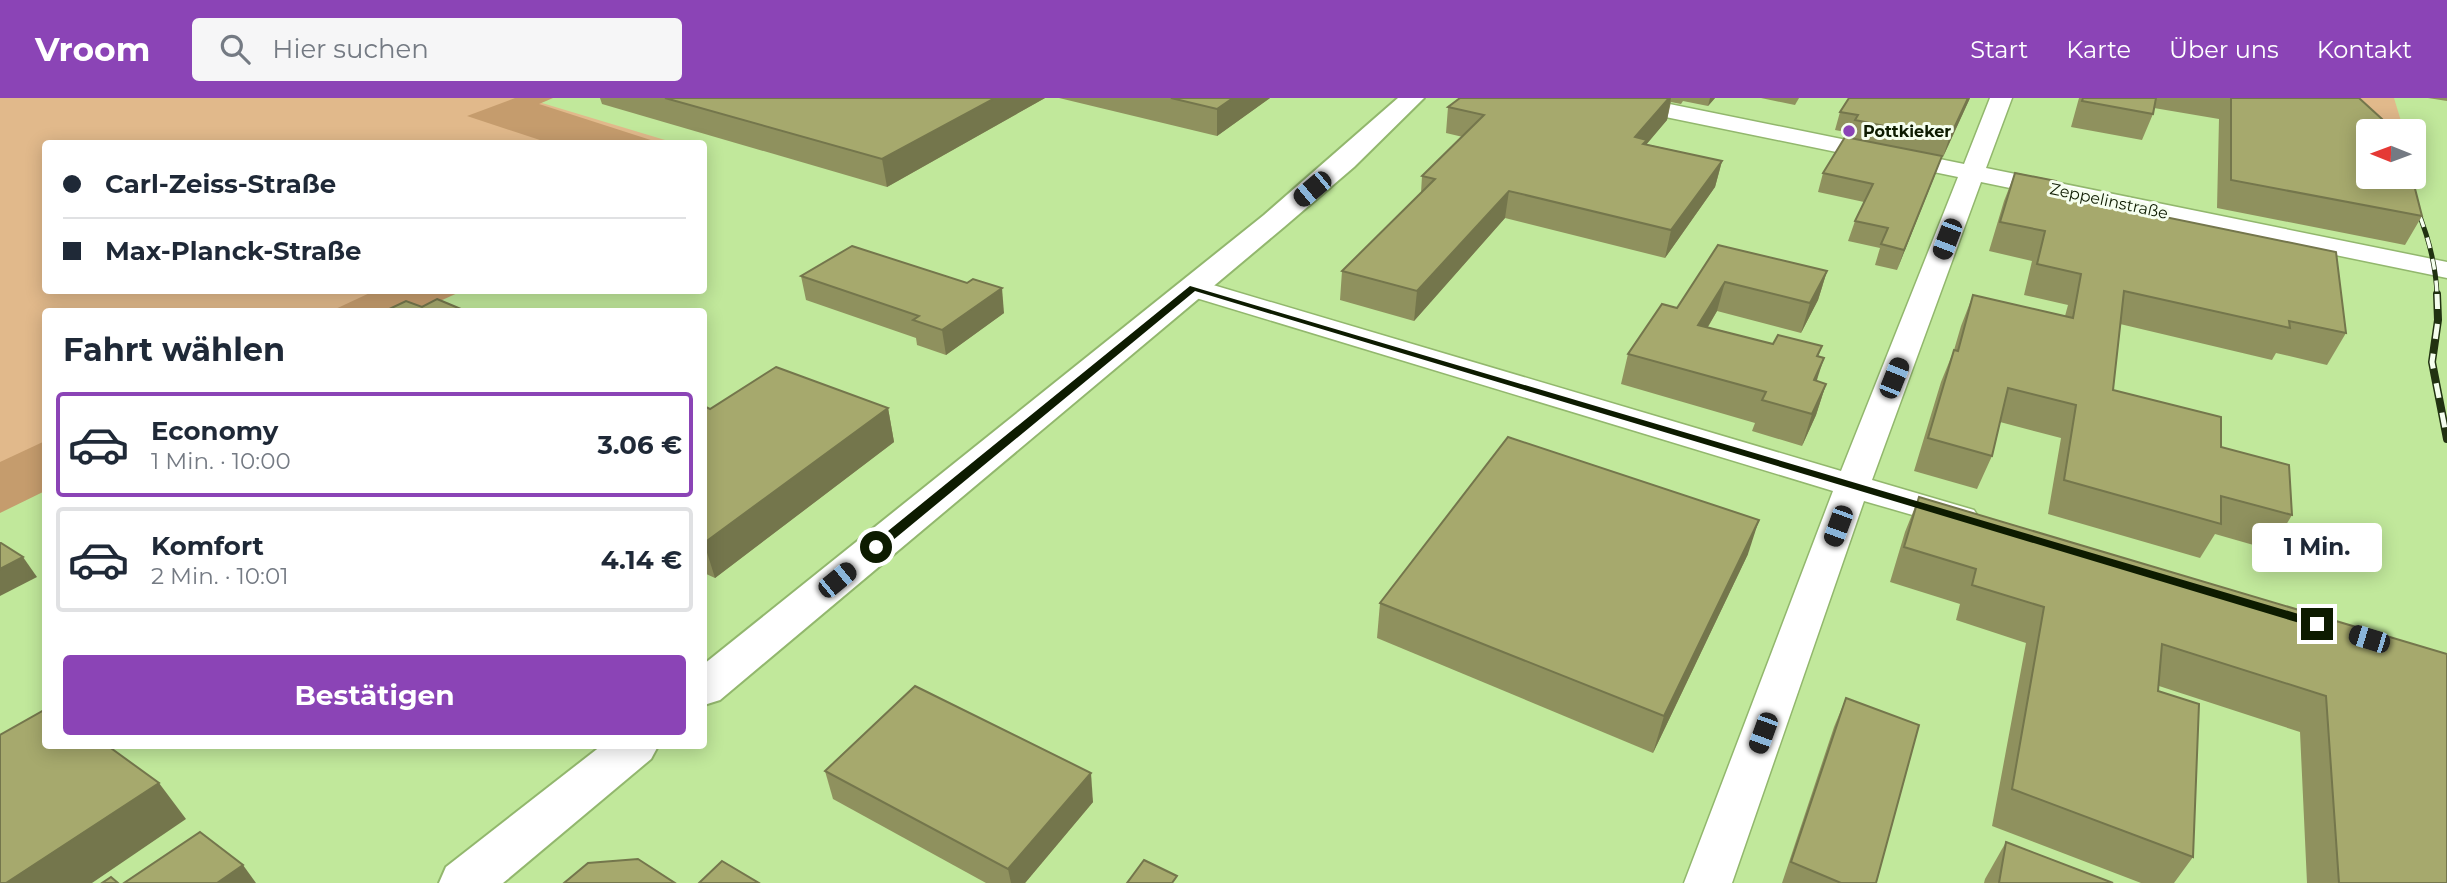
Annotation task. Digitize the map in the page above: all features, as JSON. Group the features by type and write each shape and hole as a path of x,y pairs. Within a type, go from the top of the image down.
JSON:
{"main road":[{"path":"707,686 1193,288 1345,161 1412,98"},
{"path":"465,883 630,749"}],"street":[{"name":"Zeppelinstraße","path":"1607,98 2447,270"},
{"path":"1708,883 1852,485 2001,98"},
{"path":"1193,288 1997,529"}],"shaded area":[{"path":"0,98 534,98 542,103 665,140 42,140 42,294 420,294 389,308 42,308 42,471 0,491"},
{"path":"515,98 553,98 539,104 651,140 540,140 467,116"},
{"path":"2317,98 2394,98 2400,119 2356,119 2356,123"},
{"path":"368,294 455,294 425,308 338,308"},
{"path":"42,442 42,492 0,513 0,462"}],"building":[{"path":"665,98 995,98 882,159"},
{"path":"1171,98 1233,98 1217,109"},
{"path":"1460,98 1669,98 1635,137 1647,140 1643,144 1722,161 1671,230 1509,191 1417,291 1342,271 1435,179 1422,176 1484,115 1448,107"},
{"path":"1849,98 1968,98 1949,139 1855,120 1858,115 1840,112"},
{"path":"2083,98 2156,98 2153,114 2082,101"},
{"path":"2231,98 2359,98 2382,119 2356,119 2356,189 2415,189 2422,216 2231,180"},
{"path":"1845,137 1942,156 1904,250 1881,244 1888,228 1855,221 1873,184 1823,173"},
{"path":"2015,173 2056,181 2053,194 2336,252 2346,333 2289,321 2290,328 2124,291 2113,390 2221,417 2221,447 2289,465 2292,515 2221,496 2221,524 2064,480 2076,405 2008,388 1992,456 1928,438 1954,350 1958,351 1973,295 2073,318 2081,274 2037,264 2045,231 2000,222"},
{"path":"1718,245 1827,271 1810,303 1725,282 1698,325 1773,344 1778,335 1822,346 1817,356 1824,358 1814,380 1826,384 1812,414 1762,400 1766,392 1628,354 1662,304 1677,308"},
{"path":"852,246 967,283 973,279 1002,288 942,330 913,320 919,316 801,276"},
{"path":"437,299 458,308 391,308 406,301 422,307"},
{"path":"776,367 888,408 707,541 707,408 710,409"},
{"path":"1508,437 1759,520 1664,716 1380,603"},
{"path":"1919,497 2447,654 2447,883 2339,883 2326,696 2162,644 2158,691 2199,704 2193,857 2012,789 2044,607 1972,585 1976,569 1904,547"},
{"path":"1,543 23,557 0,569"},
{"path":"915,686 1091,773 1008,869 825,771"},
{"path":"1846,698 1919,725 1876,883 1841,883 1791,862"},
{"path":"42,711 42,749 112,749 159,783 6,883 0,883 0,735"},
{"path":"200,832 243,865 217,883 124,883"},
{"path":"2006,842 2113,883 1999,883"},
{"path":"638,859 675,883 564,883 588,863"},
{"path":"1144,860 1177,876 1172,883 1127,883"},
{"path":"722,861 759,883 699,883"},
{"path":"111,877 118,883 102,883"}],"railway":[{"path":"2407,189 2426,234 2434,265 2437,296"},
{"path":"2437,294 2438,320 2432,362 2447,439"}],"place":[{"name":"Pottkieker","path":"1849,131"}],"route":[{"path":"876,547 1193,288 2317,624"}]}
